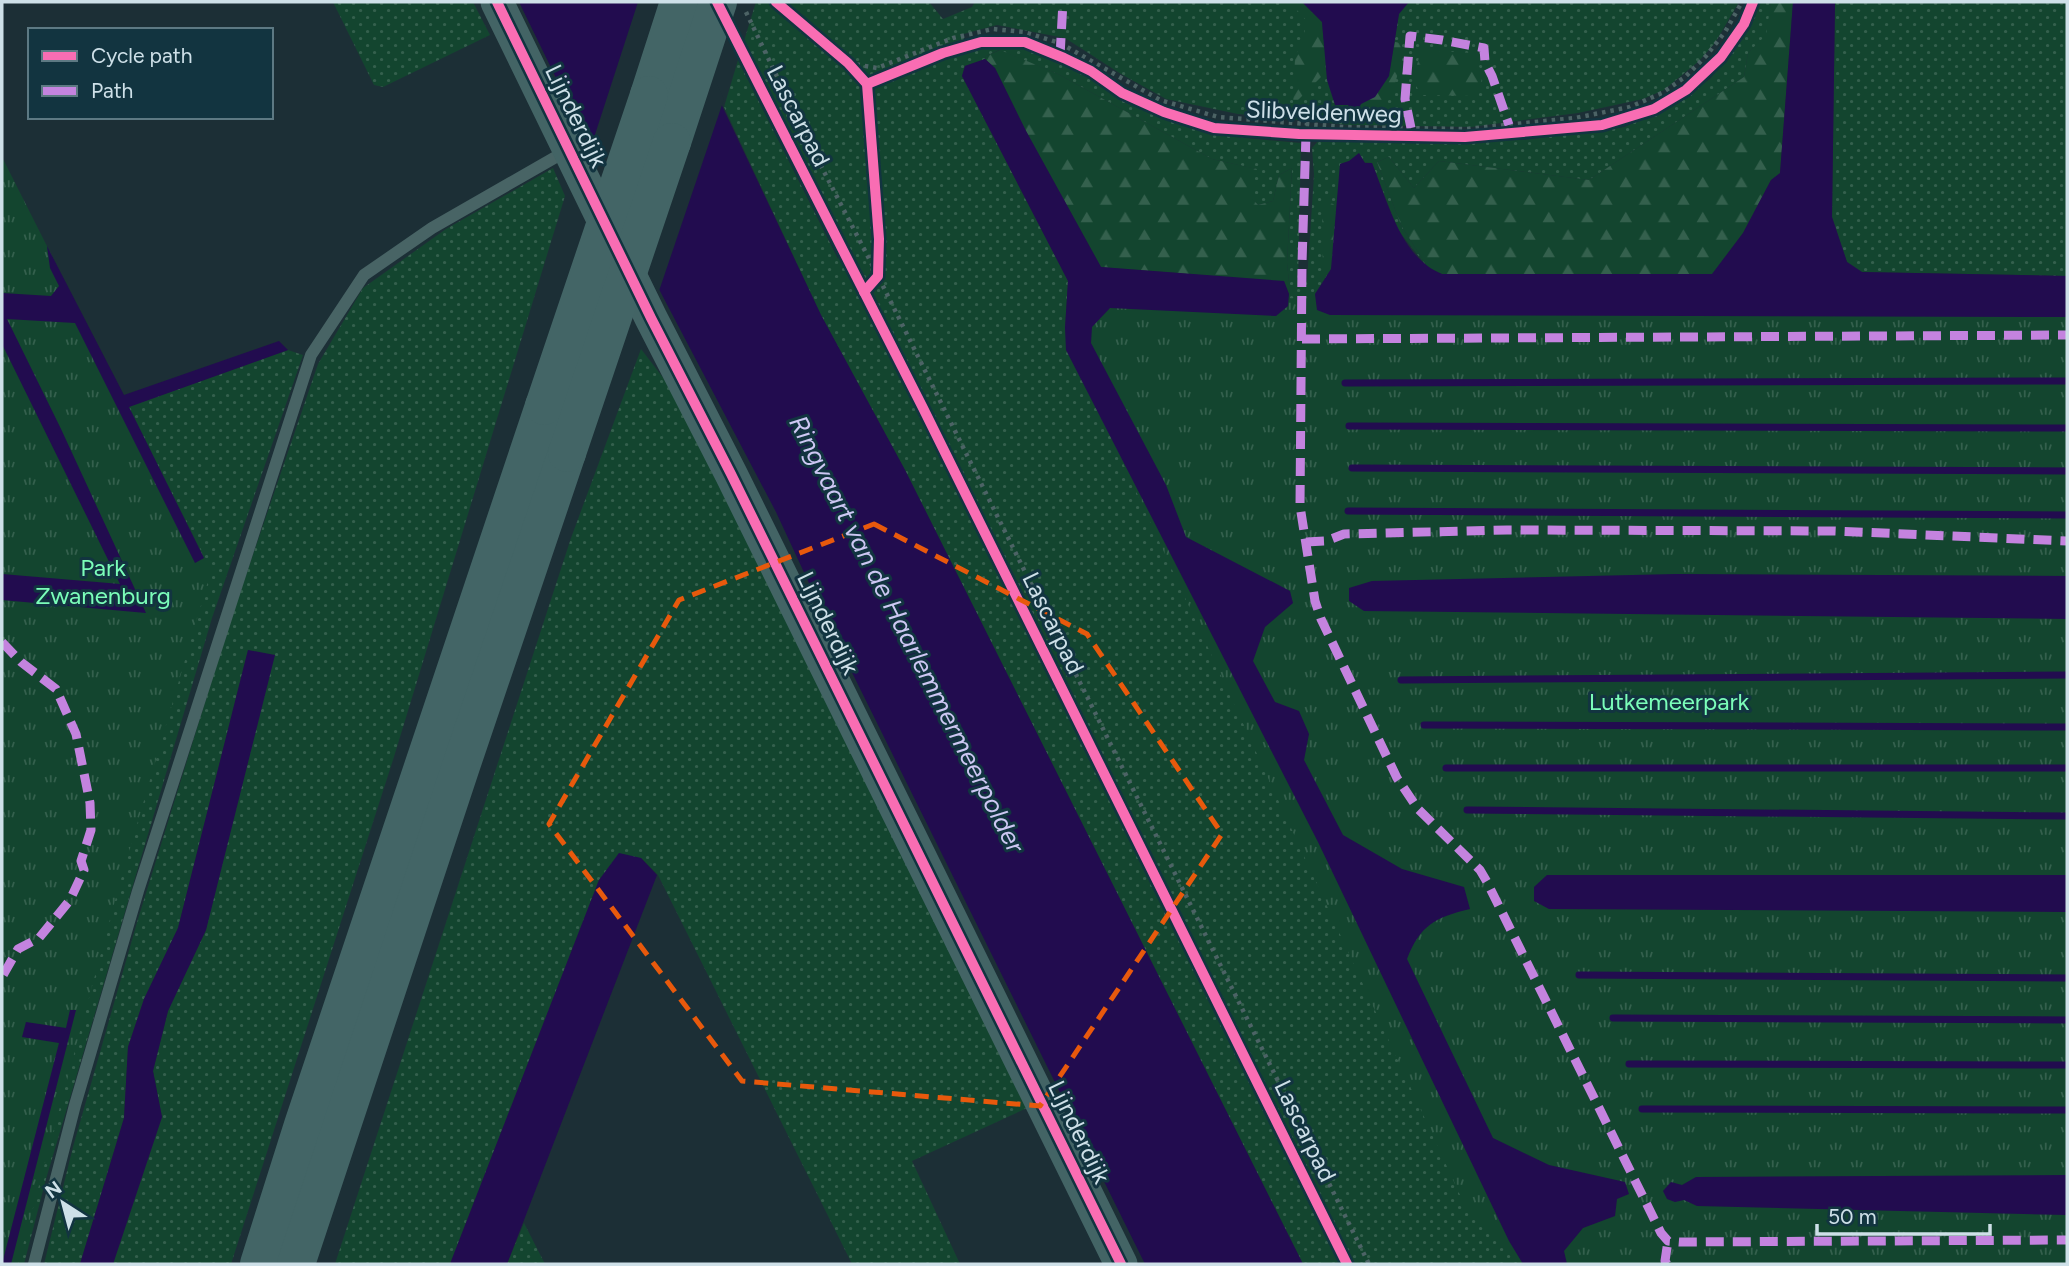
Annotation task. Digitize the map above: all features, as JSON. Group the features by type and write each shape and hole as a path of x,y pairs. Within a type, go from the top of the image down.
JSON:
{"highway":[{"path":"259,1264 303,1125 679,2"},
{"path":"296,1264 718,2"}],"street":[{"name":"Lijnderdijk","path":"497,2 1121,1264"}],"lane":[{"path":"34,1264 75,1105 138,891 311,355 365,275 432,228 569,150"}],"path":[{"path":"741,2 875,280 1369,1264"},
{"path":"849,63 877,68 953,37 993,29 1024,32 1060,43 1160,100 1218,117 1307,129 1466,129 1575,118 1630,107 1662,93 1685,77 1706,56 1725,32 1742,2"},
{"path":"1729,46 1737,35"},
{"path":"879,79 943,53 981,42 992,42"},
{"path":"1014,42 1048,52"},
{"path":"838,54 858,73"},
{"path":"1059,56 1091,71 1111,86"},
{"path":"875,280 878,251"}],"highlighted area":[{"path":"874,524 1087,634 1222,834 1040,1106 742,1081 549,824 679,600"}],"green space":[{"path":"333,2 473,2 490,35 383,87 374,85"},
{"path":"756,2 929,2 943,19 972,7 975,2 1302,2 1361,104 1389,76 1399,13 1409,2 1739,2 1715,43 1699,61 1664,90 1643,99 1578,113 1471,127 1349,125 1238,114 1166,99 1065,38 997,25 960,35 974,48 998,45 1032,48 1117,93 1223,136 1301,143 1298,282 1307,281 1314,175 1312,148 1318,141 1524,140 1625,127 1673,104 1710,79 1750,27 1760,2 1771,2 1767,35 1748,53 1744,77 1589,180 1439,161 1414,188 1389,157 1377,162 1401,225 1428,268 1398,230 1372,163 1349,161 1340,164 2067,1264 1186,537 1289,294 1284,281 1289,282 1287,263 1292,168 1279,175 1273,201 1258,205 1249,196 1256,169 1212,159 1058,74 999,50 985,59 965,66 962,76 1068,281 1065,328 1523,1264 1303,1264 905,470 821,315 724,107 738,60 838,259 843,241 743,44"},
{"path":"1276,2 1302,2 1322,22 1326,72 1293,105 1295,58 1308,22 1293,6"},
{"path":"1771,2 1793,2 1780,174 1771,180 1743,233 1712,275 1442,274 1428,268 1401,225 1377,162 1389,157 1414,188 1439,161 1589,180 1744,77 1748,53 1766,35"},
{"path":"1835,2 2067,2 2067,276 1862,272 1847,262 1832,217"},
{"path":"1395,42 1401,43 1399,69 1391,99 1367,108 1361,104 1370,99 1387,79"},
{"path":"1000,50 1058,74 1212,159 1257,169 1250,196 1258,205 1273,201 1279,175 1292,168 1287,263 1289,282 1101,267 1026,131 995,68 985,59"},
{"path":"1421,50 1473,53 1483,75 1477,96 1421,95 1413,80"},
{"name":"Park Zwanenburg","path":"2,157 211,571 117,893 18,1264 2,1264"},
{"path":"553,168 565,196 393,760 231,1264 113,1264 162,1117 153,1071 168,1011 206,930 248,650 178,928 144,999 128,1047 124,1118 80,1264 44,1264 73,1147 138,919 228,628 318,364 363,288 446,229"},
{"path":"1325,199 1336,206 1331,269 1323,281 1322,208"},
{"name":"Lutkemeerpark","path":"1115,296 2067,308 2067,1264 1522,1264 1466,1208 1071,350"},
{"path":"641,349 678,397 1027,1108 912,1161 960,1264 852,1264 658,875 641,858 599,880 450,1264 335,1264 571,538"},
{"path":"288,350 303,355 212,618 46,1179 24,1264 11,1264 204,557 128,407"},
{"path":"524,1223 545,1264 507,1264"}],"water":[{"name":"Ringvaart van de Haarlemmermeerpolder","path":"519,2 673,2 821,315 905,470 1303,1264 1145,1264 828,624 776,512 661,293"},
{"path":"1302,2 1409,2 1399,14 1389,76 1375,97 1361,104 1356,114 1348,105 1335,105 1327,80 1322,22"},
{"path":"1793,2 1835,2 1832,217 1847,262 1862,272 2067,276 2067,317 1330,315 1317,310 1315,294 1331,269 1340,164 1359,153 1365,163 1372,163 1406,242 1428,266 1442,274 1712,274 1743,233 1771,180 1780,173"},
{"path":"985,59 995,68 1026,131 1101,267 1284,281 1289,294 1288,306 1276,316 1110,308 1092,327 1091,343 1166,485 1186,537 1290,591 1293,603 1265,627 1253,661 1275,702 1299,711 1309,734 1304,760 1343,835 1402,869 1464,887 1470,909 1448,915 1431,924 1418,938 1407,959 1493,1138 1549,1165 1625,1182 1629,1194 1617,1199 1615,1216 1583,1228 1564,1251 1567,1264 1523,1264 1509,1241 1318,842 1066,350 1068,281 962,76 965,66"},
{"path":"47,246 124,395 279,341 288,350 129,407 204,558 195,563 75,323 7,319 146,613 2,600 2,574 120,584 2,344 2,293 51,296 59,286 50,268"},
{"path":"1676,574 2067,576 2067,619 1364,611 1349,601 1349,588 1372,581"},
{"path":"248,650 275,655 206,930 168,1011 153,1071 162,1117 113,1264 80,1264 124,1118 128,1047 144,999 178,928"},
{"path":"619,853 641,858 657,875 507,1264 450,1264 599,880"},
{"path":"1547,875 2067,875 2067,912 1549,909 1534,901 1534,887"},
{"path":"70,1010 76,1010 11,1264 2,1264 59,1043 22,1037 26,1022 66,1028"},
{"path":"2067,1175 2067,1215 1697,1206 1684,1200 1675,1202 1667,1199 1663,1191 1671,1182 1682,1185 1696,1177"}],"pier":[{"path":"638,2 677,2 724,99 658,294 589,153"}],"waterway":[{"path":"1345,383 2067,381"},
{"path":"1349,426 2067,428"},
{"path":"1352,468 2067,471"},
{"path":"1348,511 2067,515"},
{"path":"1401,680 2067,675"},
{"path":"1424,725 2067,727"},
{"path":"1446,768 2067,768"},
{"path":"1467,810 2067,816"},
{"path":"1579,975 2067,978"},
{"path":"1613,1018 2067,1020"},
{"path":"1629,1064 2067,1065"},
{"path":"1642,1109 2067,1110"}],"marked path":[{"path":"1060,56 1063,2"},
{"path":"1411,128 1405,99 1410,36 1484,48 1485,62 1509,125"},
{"path":"1306,134 1300,506 1315,601 1321,619 1397,778 1418,809 1480,870 1487,882 1661,1233 1668,1241 1680,1242 2067,1240"},
{"path":"1302,339 2067,335"},
{"path":"1306,542 1326,541 1344,534 1507,530 1835,531 2067,541"},
{"path":"2,642 21,662 56,689 76,734 90,803 91,830 81,861 84,870 70,900 39,938 18,949 2,977"},
{"path":"1667,1264 1665,1261 1668,1241"}],"cycle path":[{"path":"497,2 1121,1264"},
{"name":"Lascarpad","path":"717,2 923,408 1347,1264"},
{"path":"776,2 848,63 867,84 879,239 878,276 864,292"},
{"name":"Slibveldenweg","path":"867,84 943,53 981,42 1025,42 1091,71 1122,93 1164,112 1214,128 1299,134 1465,137 1602,125 1654,109 1686,90 1721,57 1744,24 1753,2"}]}
